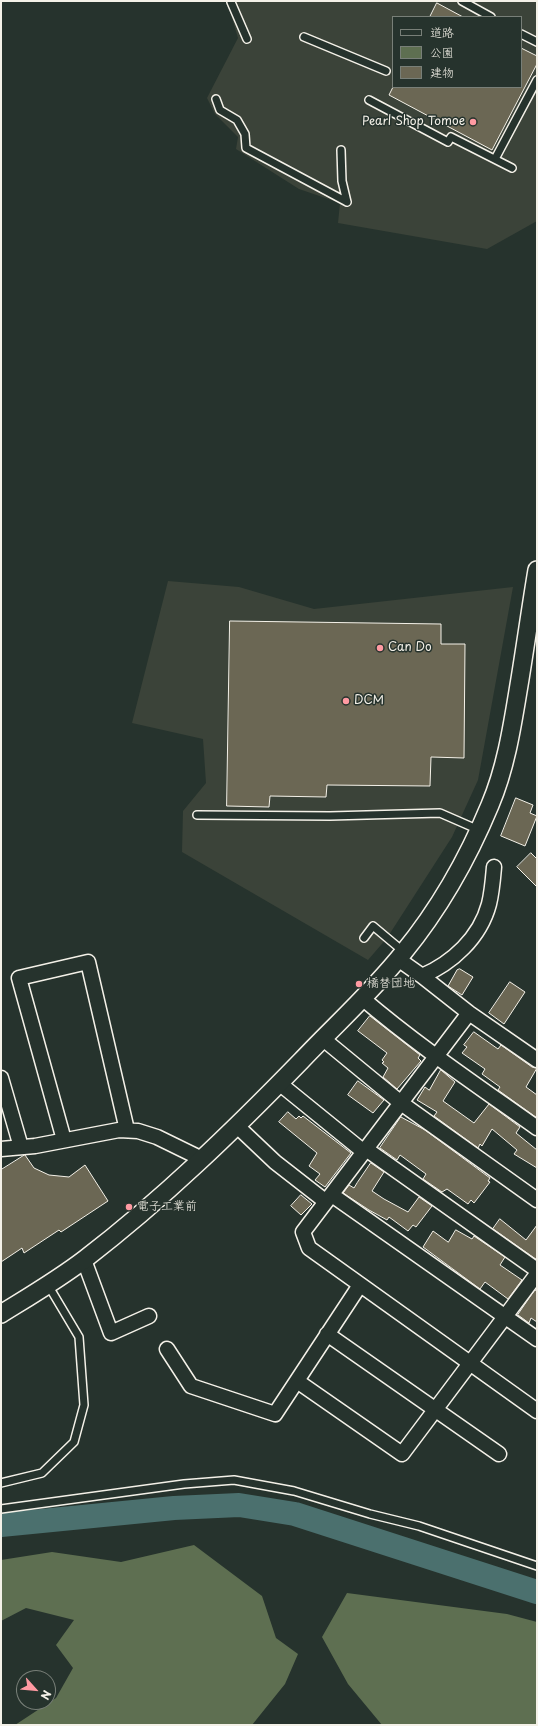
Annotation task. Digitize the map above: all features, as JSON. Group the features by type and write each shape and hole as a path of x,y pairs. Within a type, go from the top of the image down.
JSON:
{"street":[{"path":"1,1314 48,1285 84,1260 202,1159 237,1126 362,998 401,956 430,917 454,879 492,802 513,725 537,570"},
{"path":"422,976 437,970 468,944 476,934 489,905 494,867"},
{"path":"401,956 422,976 469,1013 537,1060"},
{"path":"64,1140 19,978 88,962 128,1130"},
{"path":"362,998 385,1018 537,1128"},
{"path":"469,1013 303,1232 309,1248 537,1411"},
{"path":"322,1038 400,1103 537,1200"},
{"path":"1,1078 21,1147"},
{"path":"279,1083 365,1151 537,1270"},
{"path":"237,1126 275,1162 537,1339"},
{"path":"1,1149 21,1147 119,1130 128,1130 138,1131 157,1137 202,1159"},
{"path":"84,1260 111,1333 149,1316"},
{"path":"297,1380 402,1454 537,1274"},
{"path":"167,1349 191,1386 275,1414 360,1285"},
{"path":"328,1334 499,1454"}],"lane":[{"path":"462,1 489,16"},
{"path":"231,2 247,39"},
{"path":"522,34 537,42"},
{"path":"304,37 386,71"},
{"path":"495,160 537,80"},
{"path":"216,99 220,110 237,120 245,134 246,148 347,202 342,181 341,150"},
{"path":"369,100 448,142 451,137 512,168"},
{"path":"197,815 330,816 440,813 479,830"},
{"path":"364,938 373,926 401,956"},
{"path":"1,1483 42,1473 74,1442 84,1405 79,1337 48,1285"},
{"path":"1,1509 184,1484 234,1480 294,1491 370,1514 419,1526 537,1566"}],"shaded area":[{"path":"227,1 537,1 537,221 487,249 338,223 340,203 299,189 236,149 238,137 215,114 207,98 238,38"},
{"path":"168,581 239,587 314,609 513,587 478,780 452,837 387,938 368,960 182,852 183,811 206,783 203,739 132,723"}],"green space":[{"path":"194,1545 262,1596 276,1638 298,1654 285,1684 252,1725 15,1725 38,1710 56,1710 56,1698 73,1668 56,1645 74,1620 26,1608 1,1621 1,1560 52,1552 121,1562"},
{"path":"347,1593 507,1614 537,1622 537,1725 382,1725 348,1684 322,1637"}],"building":[{"path":"437,3 461,16 430,16"},
{"name":"Pearl Shop Tomoe","path":"522,48 537,56 537,64 492,150 389,95 392,88 522,88"},
{"name":"DCM","path":"230,621 441,624 441,644 465,644 464,758 431,757 430,786 327,785 326,797 270,796 269,807 227,806"},
{"path":"516,798 533,805 530,813 537,816 525,846 501,836"},
{"path":"531,853 537,859 537,887 517,867"},
{"path":"460,969 473,977 462,995 448,986 457,970"},
{"path":"510,982 525,992 504,1024 489,1013"},
{"path":"370,1016 420,1055 418,1058 421,1061 397,1089 383,1077 388,1068 382,1063 384,1062 382,1060 387,1053 358,1031"},
{"path":"474,1032 498,1049 501,1045 532,1067 537,1068 526,1087 537,1095 537,1118 498,1090 500,1087 482,1074 485,1069 462,1053 467,1047 464,1045"},
{"path":"441,1070 455,1082 443,1101 474,1123 489,1104 520,1127 516,1133 537,1150 537,1168 514,1154 517,1150 492,1129 482,1146 480,1144 478,1148 434,1116 437,1112 417,1100 425,1087 429,1090"},
{"path":"358,1081 384,1100 373,1113 348,1095"},
{"path":"288,1112 296,1119 299,1116 301,1118 303,1116 351,1153 325,1187 315,1180 320,1174 309,1166 317,1153 279,1122"},
{"path":"401,1117 425,1130 490,1178 488,1181 490,1182 474,1203 471,1200 468,1204 447,1189 442,1192 423,1179 426,1174 400,1155 397,1160 380,1148"},
{"path":"25,1155 34,1168 49,1175 69,1177 85,1165 108,1201 61,1232 59,1230 24,1253 22,1248 1,1262 1,1170"},
{"path":"371,1163 384,1172 372,1191 408,1212 419,1197 432,1206 416,1227 413,1225 408,1231 389,1217 387,1220 343,1193 349,1185 354,1188"},
{"path":"301,1195 312,1204 301,1215 291,1206"},
{"path":"500,1219 526,1240 537,1225 537,1260 493,1229"},
{"path":"456,1230 472,1239 474,1236 505,1257 500,1265 522,1280 508,1299 485,1282 480,1289 423,1247 433,1231 448,1242"},
{"path":"535,1290 537,1291 537,1322 531,1318 529,1323 518,1315"}],"waterway":[{"path":"1,1525 174,1508 239,1505 295,1514 537,1592"}],"place":[{"name":"Pearl Shop Tomoe","path":"473,122"},
{"name":"Can Do","path":"380,648"},
{"name":"DCM","path":"346,701"},
{"name":"橋替団地","path":"359,984"},
{"name":"電子工業前","path":"129,1207"}]}
